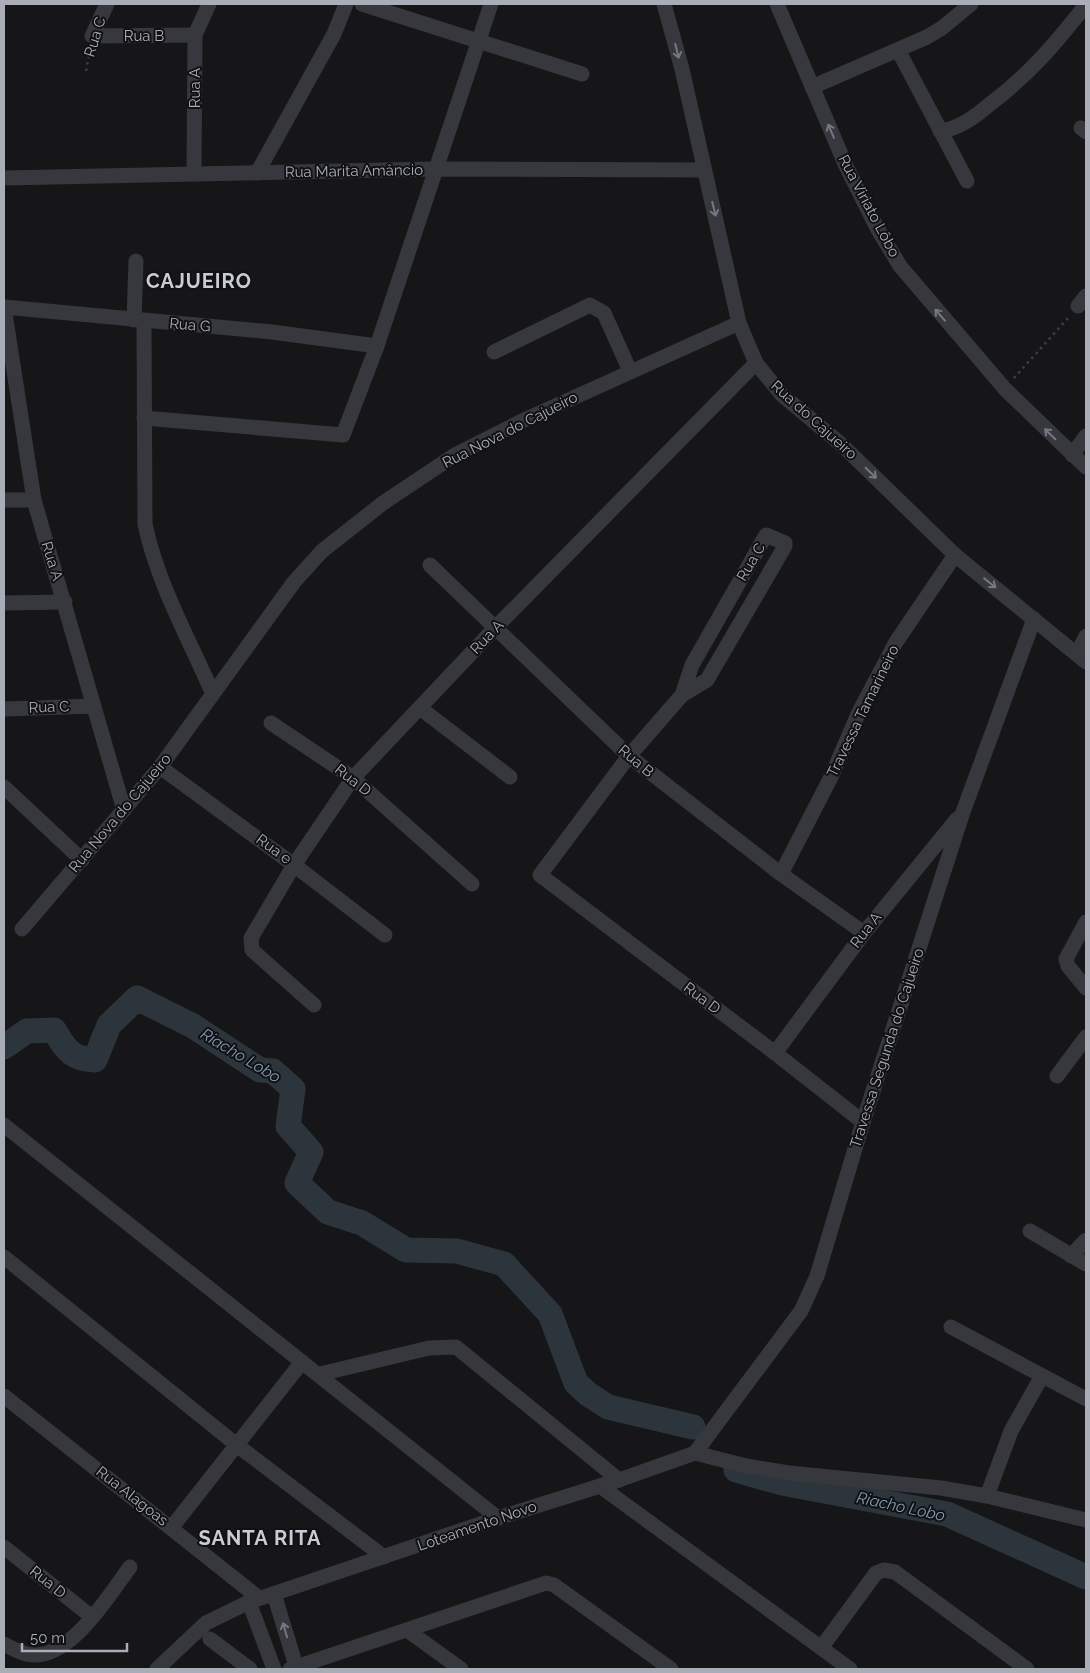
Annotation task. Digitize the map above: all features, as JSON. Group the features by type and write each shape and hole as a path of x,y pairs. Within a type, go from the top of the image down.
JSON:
{"street":[{"name":"Rua C","path":"92,36 107,4"},
{"name":"Rua A","path":"194,174 195,35 209,4"},
{"path":"256,172 334,34 346,4"},
{"path":"362,4 582,74"},
{"path":"144,418 343,435 376,346 491,4"},
{"name":"Rua do Cajueiro","path":"664,4 680,61 739,323 756,364 782,395 842,445 955,555 1081,658"},
{"name":"Rua Viriato Lôbo","path":"777,4 859,192 889,249 917,287 1005,389 1086,467"},
{"path":"812,87 898,50 942,28 971,4"},
{"path":"940,131 953,128 976,116 1022,80 1054,45 1086,5"},
{"name":"Rua B","path":"92,36 195,35"},
{"path":"898,50 967,181"},
{"name":"Rua Marita Amâncio","path":"4,178 435,169 704,170"},
{"path":"136,261 144,418 145,524 151,549 212,692"},
{"path":"494,352 590,305 604,313 630,371"},
{"name":"Rua A","path":"4,307 11,397 34,500 124,810"},
{"name":"Rua G","path":"4,307 272,332 376,346"},
{"name":"Rua Nova do Cajueiro","path":"22,929 160,767 212,692 304,570 322,551 383,503 455,455 630,371 739,323"},
{"name":"Rua A","path":"314,1005 252,950 251,938 294,865 353,778 496,627 756,364"},
{"path":"1072,455 1086,436"},
{"path":"4,500 34,500"},
{"name":"Rua C","path":"540,875 629,756 682,695 707,680 785,543 766,535 690,670 682,695"},
{"name":"Travessa Tamarineiro","path":"781,874 831,777 859,712 892,649 955,555"},
{"name":"Rua B","path":"430,565 629,756 781,874 864,933"},
{"path":"4,603 65,602"},
{"name":"Travessa Segunda do Cajueiro","path":"695,1453 801,1311 816,1276 863,1122 963,812 1034,619"},
{"path":"717,621 735,632"},
{"path":"1081,658 1086,636"},
{"name":"Rua C","path":"4,709 94,706"},
{"path":"420,708 510,777"},
{"name":"Rua D","path":"271,723 353,778 472,884"},
{"name":"Rua e","path":"160,767 294,865 385,935"},
{"path":"4,787 82,860"},
{"name":"Rua A","path":"775,1053 864,933 963,812"},
{"name":"Rua D","path":"540,875 863,1122"},
{"path":"1086,922 1066,959 1068,966 1086,988"},
{"path":"1056,1076 1086,1037"},
{"path":"4,1126 302,1362 320,1374 498,1518"},
{"path":"1030,1231 1086,1264"},
{"path":"1071,1256 1086,1240"},
{"path":"4,1257 238,1446 384,1557"},
{"path":"951,1326 1086,1399"},
{"path":"320,1374 429,1348 456,1347 463,1350 619,1480"},
{"path":"172,1527 238,1446 302,1362"},
{"path":"987,1496 1011,1431 1042,1376"},
{"name":"Rua Alagoas","path":"4,1396 172,1527 254,1600"},
{"path":"695,1453 746,1466 789,1474 941,1488 987,1496 1086,1520"},
{"name":"Loteamento Novo","path":"157,1669 206,1623 254,1600 498,1518 619,1480 695,1453"},
{"path":"600,1486 850,1669"},
{"name":"Rua D","path":"4,1547 92,1617"},
{"path":"4,1644 36,1655 55,1651 92,1617 130,1567"},
{"path":"821,1648 876,1573 884,1570 895,1572 1027,1669"},
{"path":"274,1594 293,1668 538,1584 546,1583 554,1585 671,1669"},
{"path":"254,1600 274,1669"},
{"path":"407,1630 461,1669"},
{"path":"210,1639 250,1669"}],"path":[{"name":"Rua C","path":"86,72 92,36"},
{"path":"1005,389 1082,301"}],"waterway":[{"name":"Riacho Lobo","path":"4,1047 27,1031 54,1030 62,1043 74,1055 80,1058 95,1060 109,1025 137,998 193,1026 260,1070 273,1071 293,1089 288,1126 311,1152 297,1183 328,1212 362,1223 406,1250 457,1251 504,1264 550,1314 576,1383 588,1394 608,1407 693,1427"},
{"name":"Riacho Lobo","path":"736,1470 782,1483 947,1514 1086,1577"}],"district":[{"name":"CAJUEIRO","path":"199,281"},
{"name":"SANTA RITA","path":"260,1538"}]}
